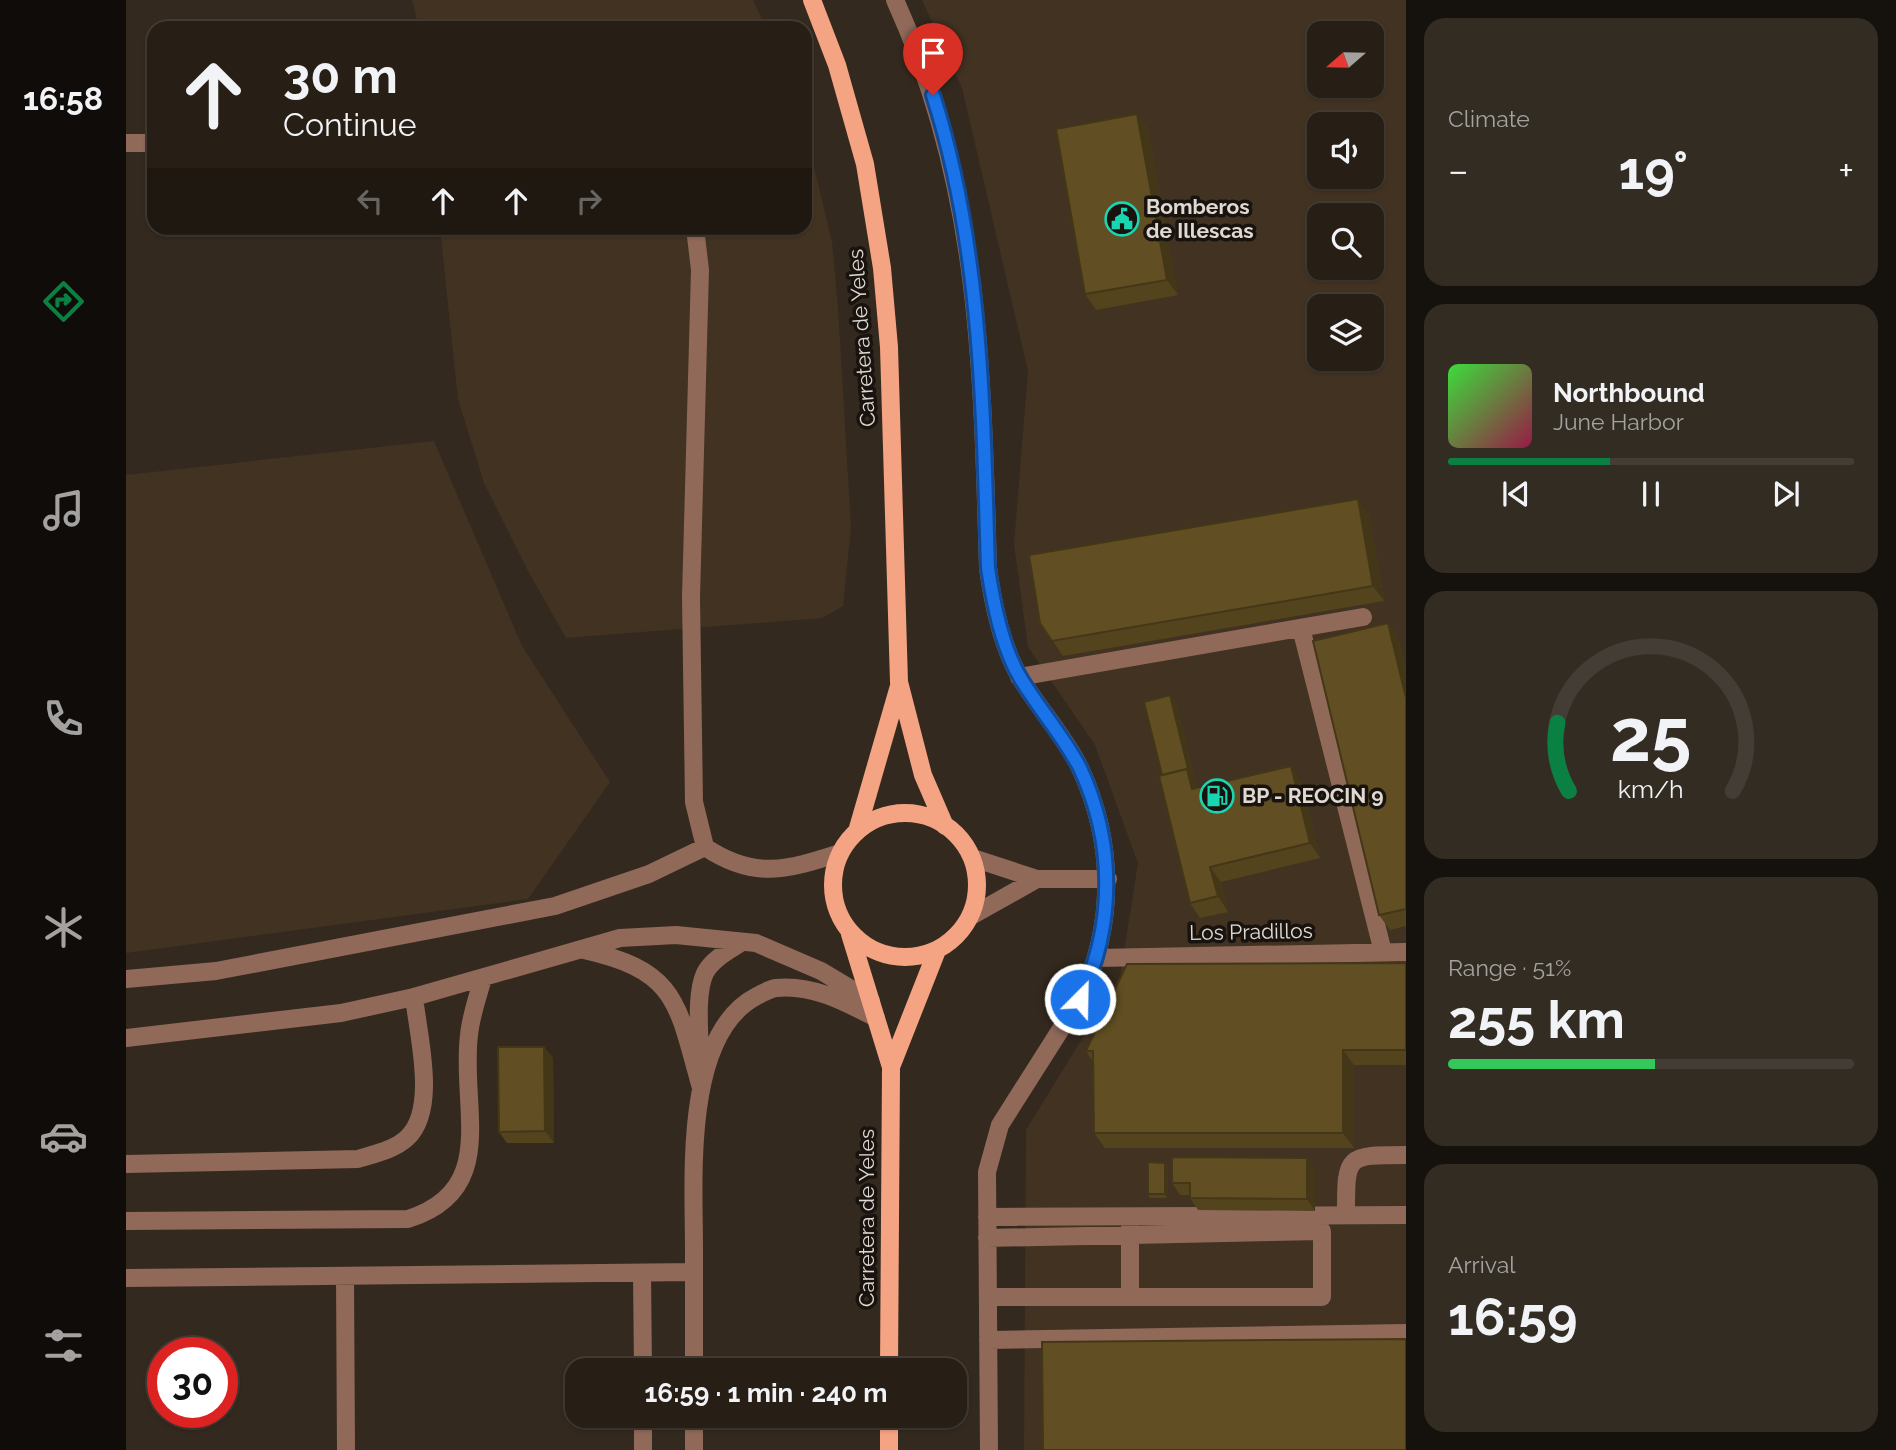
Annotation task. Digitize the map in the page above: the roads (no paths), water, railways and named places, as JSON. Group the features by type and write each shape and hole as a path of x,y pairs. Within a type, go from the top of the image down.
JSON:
{"main road":[{"name":"Carretera de Yeles","path":"812,0 837,65 865,164 882,268 889,347 900,682 923,775 945,827"},
{"name":"Carretera de Yeles","path":"858,828 900,682"},
{"path":"899,812 923,815 945,827 973,858 978,878 973,915 960,935 936,953 889,958 850,934 836,908 832,877 840,853 858,828 881,816 899,812"},
{"name":"Carretera de Yeles","path":"850,934 891,1067 889,1358"},
{"name":"Carretera de Yeles","path":"891,1067 936,953"},
{"path":"889,1428 889,1450"}],"street":[{"path":"895,0 919,52 958,186 982,373 992,599 1019,677 1079,766 1102,838 1108,879 1104,931 1097,958 1080,999 1000,1125 987,1172 989,1450"},
{"path":"126,143 147,142"},
{"path":"696,235 700,270 691,597 694,802 705,847 728,862 761,870 806,864 840,853"},
{"path":"1019,677 1363,617"},
{"path":"1301,628 1382,952"},
{"path":"126,979 216,971 555,906 649,874 705,847"},
{"path":"973,858 1037,879 1108,879"},
{"path":"973,915 1037,879"},
{"path":"126,1038 268,1024 414,997 620,938 677,935 756,943 821,971 873,1009"},
{"path":"694,1358 694,1135 701,1088 699,1020 705,973 712,963 742,942"},
{"path":"582,949 621,958 639,967 666,988 678,1006 701,1088"},
{"name":"Los Pradillos","path":"1097,958 1406,952"},
{"path":"126,1220 408,1219 428,1213 452,1196 463,1178 468,1154 468,1036 483,978"},
{"path":"701,1088 725,1026 744,1003 773,988 802,988 873,1009"},
{"path":"126,1164 358,1160 386,1150 407,1138 419,1121 425,1095 414,997"},
{"path":"1346,1215 1346,1173 1350,1164 1367,1155 1406,1155"},
{"path":"987,1217 1406,1215"},
{"path":"1129,1217 1130,1297"},
{"path":"987,1238 1322,1231 1322,1297 988,1297"},
{"path":"126,1278 694,1272"},
{"path":"642,1273 643,1358"},
{"path":"345,1276 346,1450"},
{"path":"988,1340 1406,1333"},
{"path":"643,1428 643,1450"},
{"path":"694,1428 694,1450"}],"place":[{"name":"Bomberos de Illescas","path":"1122,219"},
{"name":"BP - REOCIN 9","path":"1217,796"}]}
